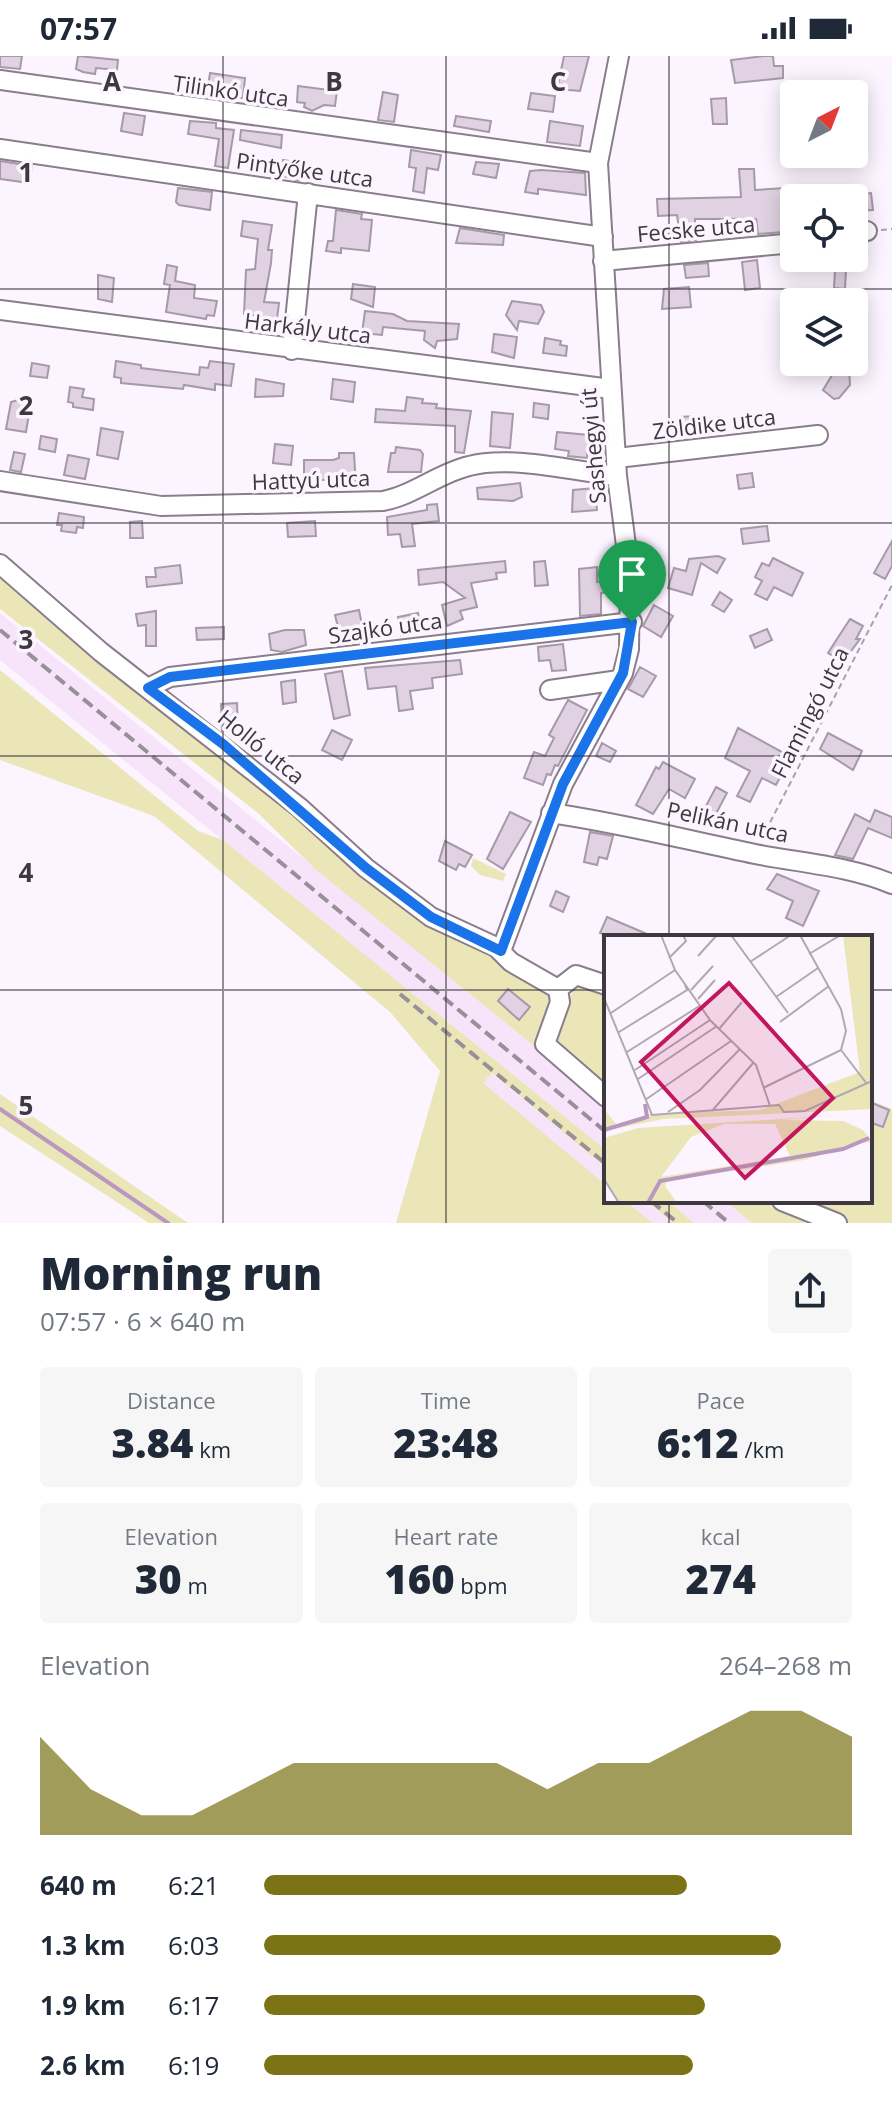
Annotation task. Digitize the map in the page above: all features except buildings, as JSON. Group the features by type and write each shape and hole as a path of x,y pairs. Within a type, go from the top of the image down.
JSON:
{"street":[{"name":"Sashegyi út","path":"501,951 551,813 619,680 629,649 632,622 621,464 611,389 598,163 619,56"},
{"name":"Tilinkó utca","path":"0,80 598,163"},
{"name":"Pintyőke utca","path":"0,149 603,237"},
{"path":"292,350 308,193"},
{"name":"Fecske utca","path":"603,261 780,244"},
{"name":"Harkály utca","path":"0,310 611,389"},
{"name":"Zöldike utca","path":"621,464 818,435"},
{"name":"Hattyú utca","path":"0,481 161,506 193,508 383,501 401,497 465,467 488,462 621,464"},
{"name":"Holló utca","path":"0,564 51,611 223,744 366,868 431,917 501,951 511,962 558,989"},
{"name":"Szajkó utca","path":"148,688 170,677 632,622"},
{"path":"550,690 619,680"},
{"name":"Pelikán utca","path":"551,813 657,830 754,853 851,871 892,884"},
{"path":"604,984 582,974 569,978 558,989 560,1002 545,1044 604,1095"},
{"path":"787,1203 837,1223"}],"path":[{"name":"Flamingó utca","path":"754,853 892,585"}],"shaded area":[{"path":"0,575 319,827 523,971 570,998 578,979 604,990 604,1102 314,868 258,813 0,609"},
{"path":"0,613 604,1102 604,1148 0,660"},
{"path":"0,670 198,831 223,840 604,1148 604,1166 492,1073 483,1083 604,1183 604,1203 628,1203 652,1223 396,1223 440,1071 390,1012 154,816 0,760"},
{"path":"473,858 506,874 503,881 480,875 471,866"},
{"path":"491,1073 604,1166 604,1183 482,1084"},
{"path":"0,1094 188,1223 149,1223 0,1126"},
{"path":"872,1101 892,1109 892,1223 752,1223 727,1203 872,1203"},
{"path":"628,1203 649,1203 673,1223 652,1223"},
{"path":"649,1203 670,1203 694,1223 673,1223"},
{"path":"670,1203 727,1203 752,1223 694,1223"}],"waterway":[{"path":"0,1109 168,1223"}],"railway":[{"path":"0,630 604,1130"},
{"path":"400,994 604,1162"},
{"path":"653,1203 678,1223"},
{"path":"705,1203 729,1223"}],"route":[{"path":"632,622 623,673 563,784 511,931 501,951 431,917 366,868 223,744 148,688 170,677 632,622"}]}
